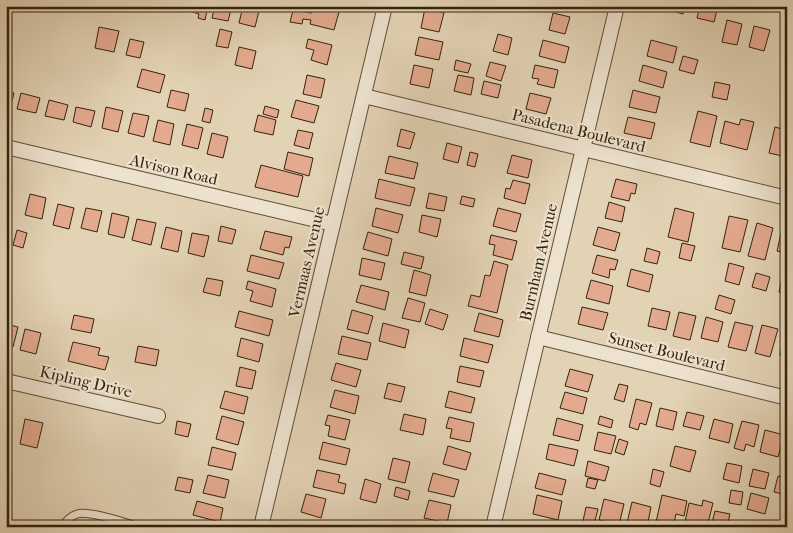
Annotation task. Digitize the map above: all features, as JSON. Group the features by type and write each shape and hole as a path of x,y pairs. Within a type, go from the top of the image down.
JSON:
{"street":[{"name":"Vermaas Avenue","path":"261,527 385,6"},
{"name":"Burnham Avenue","path":"493,527 617,6"},
{"name":"Pasadena Boulevard","path":"364,96 787,198"},
{"name":"Alvison Road","path":"6,147 333,224"},
{"name":"Sunset Boulevard","path":"538,338 787,398"},
{"name":"Kipling Drive","path":"6,381 158,416"}],"lane":[{"path":"62,527 68,519 77,514 88,514 140,527"}],"building":[{"path":"190,6 208,6 205,20 198,18 199,14 189,11"},
{"path":"215,6 232,6 228,21 212,18"},
{"path":"243,6 260,7 255,27 239,23"},
{"path":"294,6 307,6 305,12 312,13 314,6 339,12 334,30 310,24 311,20 303,19 302,24 290,22"},
{"path":"656,6 685,6 683,14"},
{"path":"700,6 718,6 714,22 697,18"},
{"path":"425,8 444,13 439,32 421,28"},
{"path":"553,13 570,17 565,34 549,30"},
{"path":"727,20 742,24 737,45 722,42"},
{"path":"754,26 770,30 764,51 749,47"},
{"path":"99,27 119,31 114,52 95,48"},
{"path":"220,29 232,32 228,48 216,46"},
{"path":"498,34 512,38 508,55 493,51"},
{"path":"419,37 443,42 439,60 415,55"},
{"path":"130,39 144,42 140,58 126,55"},
{"path":"308,39 332,45 327,65 311,60 314,50 306,48"},
{"path":"543,40 569,47 565,63 539,56"},
{"path":"651,40 677,47 673,63 647,56"},
{"path":"239,47 256,51 252,69 235,65"},
{"path":"683,56 698,60 694,74 679,70"},
{"path":"456,60 471,64 468,73 454,70"},
{"path":"490,62 506,66 501,81 486,76"},
{"path":"414,65 433,69 429,88 410,84"},
{"path":"535,65 558,70 554,88 537,84 539,79 532,78"},
{"path":"643,65 667,72 663,88 639,81"},
{"path":"142,69 165,75 160,93 137,87"},
{"path":"307,75 325,79 321,98 303,94"},
{"path":"458,75 474,78 471,95 454,91"},
{"path":"484,81 501,85 498,98 481,94"},
{"path":"715,82 730,85 727,100 712,97"},
{"path":"171,90 189,94 185,111 167,107"},
{"path":"633,90 660,97 656,113 629,107"},
{"path":"6,91 14,93 10,109 6,108"},
{"path":"21,93 40,98 36,113 17,109"},
{"path":"530,93 551,98 546,114 526,109"},
{"path":"49,100 68,105 64,120 45,116"},
{"path":"296,100 319,106 314,123 291,117"},
{"path":"265,106 279,110 277,118 263,114"},
{"path":"76,107 95,111 91,127 73,122"},
{"path":"106,107 123,111 118,132 102,128"},
{"path":"205,108 213,110 210,123 202,121"},
{"path":"698,111 717,116 710,147 690,142"},
{"path":"133,113 149,116 144,137 128,133"},
{"path":"258,115 276,120 273,135 254,131"},
{"path":"628,117 655,123 651,139 624,133"},
{"path":"741,119 754,122 747,150 720,143 725,121 739,125"},
{"path":"158,120 174,124 170,145 153,141"},
{"path":"187,124 203,128 198,149 182,145"},
{"path":"775,127 786,130 787,157 769,153"},
{"path":"401,129 415,133 410,149 397,146"},
{"path":"298,130 313,133 309,149 294,145"},
{"path":"212,133 228,137 223,158 207,154"},
{"path":"447,143 462,147 458,163 443,159"},
{"path":"288,152 313,158 309,176 284,169"},
{"path":"470,152 478,154 475,167 467,165"},
{"path":"512,155 532,160 528,178 507,173"},
{"path":"389,156 418,163 414,179 385,173"},
{"path":"261,165 303,176 298,197 255,187"},
{"path":"379,179 415,188 410,206 375,198"},
{"path":"616,179 637,184 635,194 631,193 629,201 611,197"},
{"path":"513,180 530,184 525,204 504,198 506,188 510,189"},
{"path":"429,193 447,197 444,211 426,208"},
{"path":"30,194 46,198 42,219 25,215"},
{"path":"462,196 475,199 473,207 460,204"},
{"path":"609,202 625,207 622,222 605,218"},
{"path":"58,204 74,208 69,229 53,225"},
{"path":"86,208 102,211 97,232 81,228"},
{"path":"376,208 403,215 398,233 372,226"},
{"path":"498,208 521,214 516,232 493,226"},
{"path":"675,208 694,213 688,242 668,237"},
{"path":"112,213 129,217 124,238 108,234"},
{"path":"422,215 441,219 437,237 419,232"},
{"path":"729,216 748,220 740,252 722,248"},
{"path":"137,219 156,223 151,245 132,240"},
{"path":"757,223 773,228 765,260 748,256"},
{"path":"221,226 236,230 232,244 218,241"},
{"path":"166,227 182,231 178,252 161,248"},
{"path":"598,227 620,233 615,251 593,245"},
{"path":"17,230 27,233 23,248 13,245"},
{"path":"265,231 292,237 289,248 285,247 283,255 260,249"},
{"path":"368,232 392,239 388,256 363,249"},
{"path":"192,233 209,236 204,257 188,253"},
{"path":"781,233 787,234 787,253 777,251"},
{"path":"491,235 517,241 512,260 493,255 495,245 489,244"},
{"path":"682,243 695,246 691,261 679,258"},
{"path":"647,248 660,252 657,264 644,261"},
{"path":"404,252 424,257 421,269 401,264"},
{"path":"251,255 284,263 279,279 247,271"},
{"path":"597,255 618,260 615,270 610,269 609,278 592,273"},
{"path":"362,258 385,263 381,280 359,275"},
{"path":"494,261 508,265 497,313 468,306 471,295 480,297 485,275 490,276"},
{"path":"729,263 744,267 739,285 725,281"},
{"path":"631,269 653,275 649,292 627,286"},
{"path":"414,270 431,275 426,296 409,292"},
{"path":"756,273 770,277 766,291 752,287"},
{"path":"782,277 787,279 787,294 779,292"},
{"path":"207,278 223,281 220,296 203,292"},
{"path":"591,280 613,286 609,304 586,298"},
{"path":"248,281 276,289 272,307 250,301 253,291 246,289"},
{"path":"361,285 389,292 385,310 356,302"},
{"path":"719,295 735,300 731,314 715,309"},
{"path":"408,298 425,303 420,322 402,318"},
{"path":"582,307 608,313 603,330 578,324"},
{"path":"652,308 670,312 666,330 648,326"},
{"path":"430,309 448,315 443,330 425,324"},
{"path":"352,310 373,316 368,334 347,329"},
{"path":"239,311 273,320 269,336 235,327"},
{"path":"679,312 696,316 690,340 673,336"},
{"path":"479,313 503,320 499,337 474,331"},
{"path":"74,315 94,319 91,333 71,329"},
{"path":"706,317 723,322 718,342 701,338"},
{"path":"735,322 753,326 746,351 728,347"},
{"path":"383,323 409,330 405,348 379,341"},
{"path":"6,324 18,327 13,347 6,346"},
{"path":"762,325 778,329 770,357 755,353"},
{"path":"25,329 41,333 36,354 20,350"},
{"path":"787,329 787,357 780,355"},
{"path":"342,336 371,343 367,360 338,354"},
{"path":"241,338 263,344 259,362 237,356"},
{"path":"464,338 493,345 488,363 460,356"},
{"path":"73,342 100,348 98,355 109,357 105,370 68,361"},
{"path":"138,346 159,350 156,366 135,362"},
{"path":"336,363 361,370 356,387 331,380"},
{"path":"460,366 484,371 480,387 457,382"},
{"path":"240,367 256,371 252,389 236,386"},
{"path":"570,369 593,375 588,392 565,386"},
{"path":"388,383 405,387 401,402 384,398"},
{"path":"619,384 628,386 624,402 614,399"},
{"path":"335,390 359,396 355,414 330,407"},
{"path":"225,391 248,397 244,414 220,408"},
{"path":"449,391 475,398 471,413 445,407"},
{"path":"565,392 587,398 583,414 560,408"},
{"path":"636,399 652,403 646,425 640,423 638,430 629,427"},
{"path":"660,408 677,412 673,430 656,426"},
{"path":"687,412 704,416 700,430 683,426"},
{"path":"404,414 426,419 423,435 400,430"},
{"path":"328,415 350,420 345,440 328,436 330,426 325,425"},
{"path":"222,416 244,422 238,445 216,439"},
{"path":"600,416 613,420 611,428 598,424"},
{"path":"449,417 474,423 470,442 450,438 452,429 446,428"},
{"path":"557,418 583,425 579,441 553,435"},
{"path":"25,419 43,423 37,448 20,444"},
{"path":"714,419 733,424 729,443 709,438"},
{"path":"177,421 191,424 188,437 175,434"},
{"path":"742,421 759,425 754,447 746,444 744,451 734,448"},
{"path":"765,430 784,435 778,457 760,452"},
{"path":"598,432 616,436 611,454 594,450"},
{"path":"619,439 628,442 624,455 615,452"},
{"path":"323,442 350,449 346,465 319,459"},
{"path":"549,444 578,450 574,466 546,459"},
{"path":"448,446 471,453 466,470 443,464"},
{"path":"675,446 696,451 690,472 670,466"},
{"path":"212,447 236,453 232,470 208,465"},
{"path":"393,458 410,462 405,483 388,479"},
{"path":"588,461 609,467 605,481 585,476"},
{"path":"727,463 742,466 739,483 723,479"},
{"path":"653,469 664,472 660,487 650,484"},
{"path":"753,469 769,473 765,489 749,486"},
{"path":"317,470 340,475 338,482 346,484 344,494 313,487"},
{"path":"433,473 459,480 454,497 428,491"},
{"path":"539,473 566,480 562,495 535,488"},
{"path":"208,475 229,480 225,498 203,493"},
{"path":"778,476 787,478 787,495 774,492"},
{"path":"178,477 193,480 190,493 175,490"},
{"path":"588,478 598,480 595,489 586,487"},
{"path":"365,479 381,484 376,503 360,499"},
{"path":"396,487 410,491 408,500 394,496"},
{"path":"731,490 743,492 741,505 729,503"},
{"path":"751,493 769,498 765,514 747,509"},
{"path":"306,494 326,499 321,518 301,512"},
{"path":"537,495 562,501 558,520 533,514"},
{"path":"662,495 687,501 684,516 676,514 673,527 655,527"},
{"path":"604,499 624,504 619,525 599,520"},
{"path":"429,500 451,505 447,523 424,518"},
{"path":"703,500 713,503 707,527 684,527 689,503 702,506"},
{"path":"197,501 223,508 220,522 193,515"},
{"path":"632,502 651,507 647,527 626,527"},
{"path":"586,507 598,509 594,524 583,521"},
{"path":"715,511 730,514 727,527 711,527"}]}
